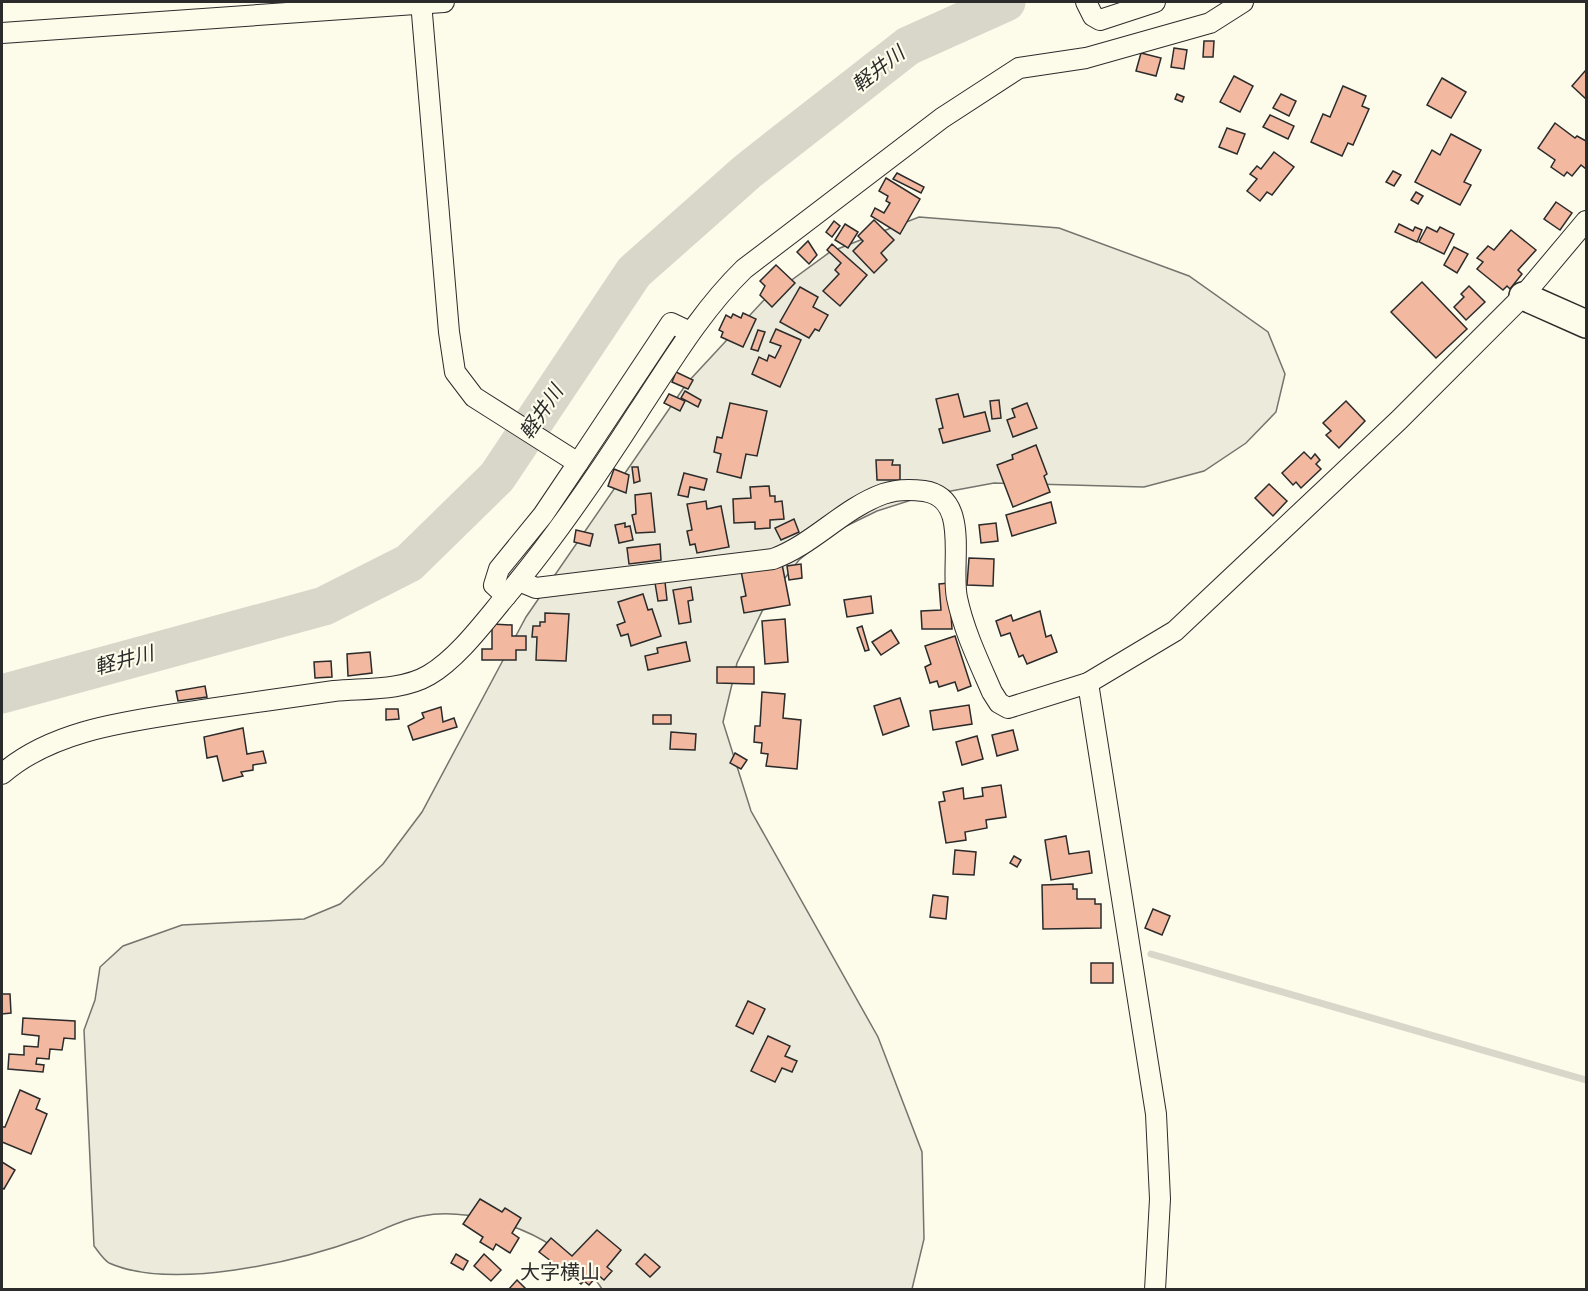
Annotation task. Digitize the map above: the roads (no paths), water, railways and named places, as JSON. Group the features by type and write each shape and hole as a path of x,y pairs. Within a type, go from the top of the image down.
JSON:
{"street":[{"path":"422,2 452,358 456,372 474,397 578,463"},
{"path":"2,33 444,2"},
{"path":"1088,6 1100,20 1155,2"},
{"path":"2,774 24,756 47,745 118,724 288,697 408,684 429,675 479,629 568,518 690,332 719,293 744,268 942,118 1018,68 1086,58 1210,22 1243,2"},
{"path":"519,581 536,588 773,559 789,553 842,513 883,494 902,489 936,493 948,503 953,519 956,593 959,609 992,692 999,703 1008,708 1088,683 1175,631 1399,420 1523,296 1587,221"},
{"path":"1523,296 1587,324"},
{"path":"506,596 494,585 500,568 543,515 671,323 690,332"},
{"path":"1088,683 1156,1114 1161,1199 1155,1290"}],"waterway":[{"name":"軽井川","path":"2,694 324,606 409,563 497,477 634,272 748,171 908,46 1006,2"},
{"path":"1151,954 1586,1080"}],"district":[{"name":"大字横山","path":"560,1272"}]}
